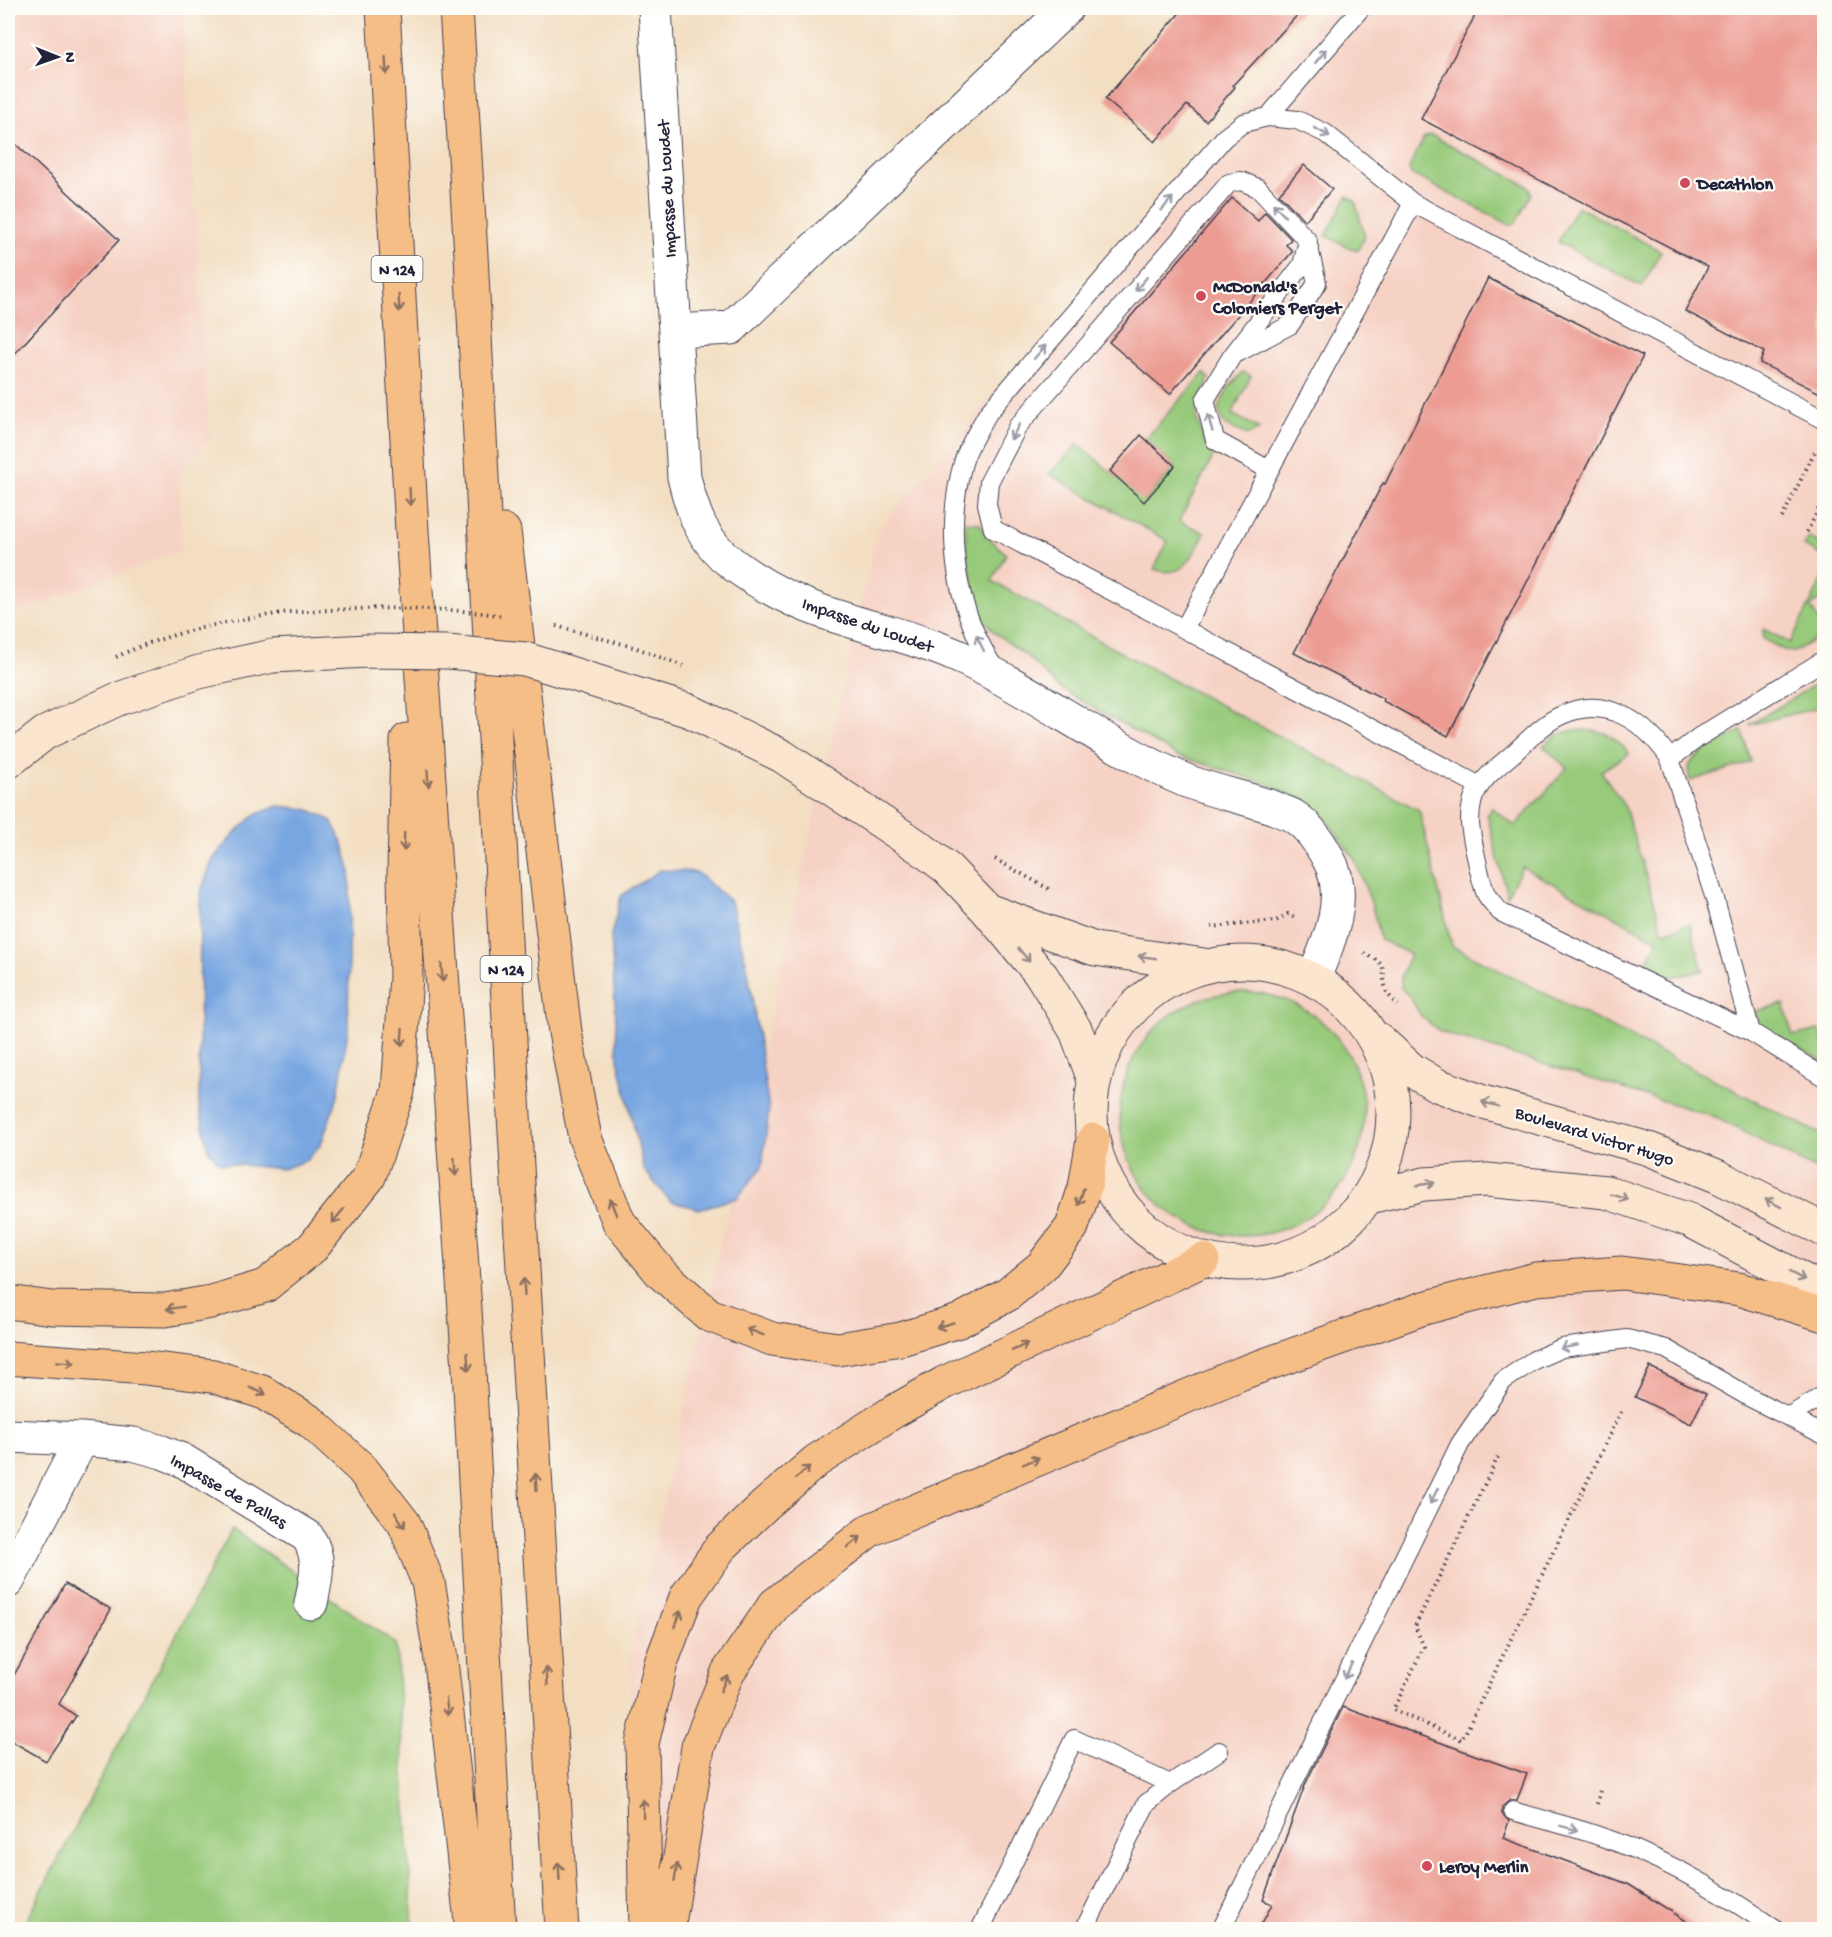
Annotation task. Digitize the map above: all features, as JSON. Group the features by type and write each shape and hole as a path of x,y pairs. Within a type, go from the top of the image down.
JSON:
{"highway":[{"name":"N 124","path":"383,8 412,531 469,1369 499,1929"},
{"name":"N 124","path":"456,8 471,255 512,1081 562,1929"},
{"path":"471,255 565,1032 585,1138 619,1222 661,1273 709,1315 772,1339 838,1349 901,1339 959,1321 1007,1295 1042,1266 1072,1227 1085,1187 1093,1140"},
{"path":"8,1302 52,1308 165,1310 211,1302 265,1286 313,1247 369,1177 398,1091 406,977 404,873 412,531"},
{"path":"646,1929 642,1744 661,1663 686,1597 720,1548 816,1461 893,1412 944,1383 1203,1260"},
{"path":"668,1929 698,1747 729,1672 775,1604 870,1530 1242,1373 1424,1308 1536,1279 1622,1273 1739,1289 1824,1315"},
{"path":"8,1358 146,1368 213,1376 262,1392 311,1422 362,1469 404,1523 428,1582 442,1665 472,1929"}],"main road":[{"path":"8,762 45,733 118,699 199,672 273,656 367,651 447,652 525,659 690,711 782,756 922,849 948,869 987,910 1042,976 1076,1031 1094,1080"},
{"path":"987,910 1095,949 1205,966"},
{"path":"1242,961 1278,965 1313,979 1346,1002 1371,1033 1384,1059 1392,1087 1394,1115 1391,1144 1383,1171 1369,1197 1344,1226 1314,1247 1278,1261 1240,1265 1203,1260 1170,1247 1142,1227 1118,1200 1101,1169 1093,1140 1091,1110 1094,1080 1110,1040 1134,1007 1167,981 1205,966 1242,961"},
{"name":"Boulevard Victor Hugo","path":"1371,1033 1412,1070 1437,1085 1480,1101 1649,1149 1717,1176 1824,1230"},
{"path":"1369,1197 1425,1184 1487,1180 1606,1192 1689,1220 1824,1291"}],"street":[{"name":"Impasse du Loudet","path":"655,8 684,477 699,527 716,549 761,583 824,612 929,644 1016,687 1148,763 1184,780 1294,816 1310,831 1321,846 1329,860 1338,893 1332,936 1313,979"},
{"path":"675,331 730,328 1038,22 1067,8"},
{"name":"Impasse de Pallas","path":"8,1436 82,1438 133,1444 182,1460 307,1536 314,1545 317,1557 317,1578 311,1603"},
{"path":"8,1581 82,1438"}],"lane":[{"path":"1269,117 1361,8"},
{"path":"1016,687 990,663 968,618 961,590 953,522 956,492 964,460 988,413 1224,138 1243,123 1269,117 1297,120 1326,133 1413,203 1824,420"},
{"path":"1232,356 1290,325 1317,284 1308,241 1258,188 1241,181 1229,183 1018,426 989,482 987,504 993,529 1478,785"},
{"path":"1184,629 1413,203"},
{"path":"1269,470 1215,440 1205,400 1232,356 1302,265 1308,241"},
{"path":"1670,759 1699,736 1824,660"},
{"path":"1751,1032 1714,899 1670,759 1658,741 1621,713 1596,707 1560,715 1478,785 1472,802 1470,823 1486,894 1500,912 1751,1032 1824,1077"},
{"path":"1221,1929 1460,1444 1503,1381 1534,1360 1562,1347 1627,1339 1666,1349 1758,1402 1824,1435"},
{"path":"1788,1417 1824,1395"},
{"path":"980,1929 1074,1739 1170,1784"},
{"path":"1084,1929 1146,1804 1170,1784 1219,1751"},
{"path":"1513,1811 1593,1834 1650,1856 1734,1900 1776,1929"}],"path":[{"path":"1782,518 1815,451 1824,456"},
{"path":"1807,532 1824,498"},
{"path":"1209,927 1276,921 1288,914 1377,959 1385,969 1386,992 1404,1014"},
{"path":"1498,1457 1415,1626 1424,1647 1393,1710 1462,1740 1622,1410"}],"shaded area":[{"path":"8,8 182,8 210,439 179,471 181,551 27,608 8,619"},
{"path":"1327,8 1824,8 1824,1929 638,1930 629,1658 877,531"}],"green space":[{"path":"1431,135 1528,186 1531,194 1516,223 1510,225 1411,174 1409,168 1424,138"},
{"path":"1347,196 1355,201 1365,237 1357,251 1326,236"},
{"path":"1577,206 1661,251 1642,287 1558,242"},
{"path":"1243,372 1251,376 1232,414 1260,429 1248,435 1224,425 1218,408 1229,387"},
{"path":"1204,373 1209,378 1196,416 1204,441 1214,455 1179,521 1205,533 1187,564 1181,569 1165,572 1154,569 1168,541 1049,474 1078,444 1145,501 1175,466 1145,439"},
{"path":"965,522 979,523 991,540 1006,554 992,581 1114,649 1419,810 1452,946 1824,1136 1824,1174 1715,1117 1440,1032 1421,1016 1410,997 1401,988 1401,976 1410,954 1380,940 1372,905 1354,858 1324,817 1303,800 1262,782 1178,756 1059,688 1029,658 994,632 980,615 967,556"},
{"path":"1809,537 1824,546 1824,557 1804,546"},
{"path":"1824,576 1824,597 1811,608 1824,634 1794,652 1786,651 1763,639 1763,629 1790,643"},
{"path":"1824,679 1824,706 1749,725"},
{"path":"1573,730 1605,733 1623,746 1629,754 1601,771 1625,807 1663,932 1690,924 1703,971 1663,979 1644,967 1658,940 1522,867 1507,896 1487,814 1492,808 1515,826 1567,768 1543,746 1555,736"},
{"path":"1742,730 1751,762 1690,781 1688,770 1692,761 1712,746"},
{"path":"1230,992 1254,992 1277,997 1300,1006 1320,1020 1336,1036 1355,1067 1362,1090 1364,1114 1362,1138 1350,1172 1336,1192 1320,1208 1300,1222 1277,1231 1254,1236 1230,1236 1207,1231 1184,1222 1164,1208 1148,1192 1134,1172 1125,1149 1120,1126 1120,1102 1125,1079 1134,1056 1148,1036 1164,1020 1184,1006 1207,997"},
{"path":"1784,1004 1793,1036 1820,1030 1824,1061 1761,1030 1755,1011"},
{"path":"232,1529 396,1644 413,1929 21,1930"}],"water":[{"path":"277,806 307,809 331,820 343,844 350,870 348,1030 338,1095 321,1144 307,1160 283,1169 220,1163 208,1150 199,1106 200,894 213,859 234,834 255,815"},
{"path":"660,870 696,872 731,902 748,971 769,1109 762,1167 737,1198 699,1209 670,1201 644,1170 618,1059 611,935 621,896"}],"building":[{"path":"1184,8 1304,8 1233,85 1235,87 1206,121 1187,105 1155,142 1105,99"},
{"name":"Decathlon","path":"1479,8 1824,8 1824,395 1760,363 1764,352 1685,311 1708,267 1421,119"},
{"path":"8,137 119,240 8,361"},
{"path":"1304,165 1332,189 1305,221 1279,194"},
{"name":"McDonald's Colomiers Perget","path":"1232,198 1258,221 1265,212 1291,239 1286,245 1293,251 1170,394 1109,342"},
{"path":"1488,278 1643,356 1448,736 1383,701 1384,699 1294,653 1383,483 1385,484"},
{"path":"1141,435 1175,466 1144,502 1110,471"},
{"path":"1650,1367 1706,1394 1691,1424 1635,1397"},
{"path":"65,1584 111,1609 59,1704 76,1716 46,1761 8,1739 8,1686"},
{"name":"Leroy Merlin","path":"1343,1707 1527,1774 1517,1800 1510,1800 1502,1807 1502,1814 1509,1821 1503,1838 1628,1884 1699,1929 1259,1929 1272,1904 1263,1900 1305,1785"}],"place":[{"name":"Decathlon","path":"1685,183"},
{"name":"McDonald's Colomiers Perget","path":"1201,296"},
{"name":"Leroy Merlin","path":"1427,1866"}]}
